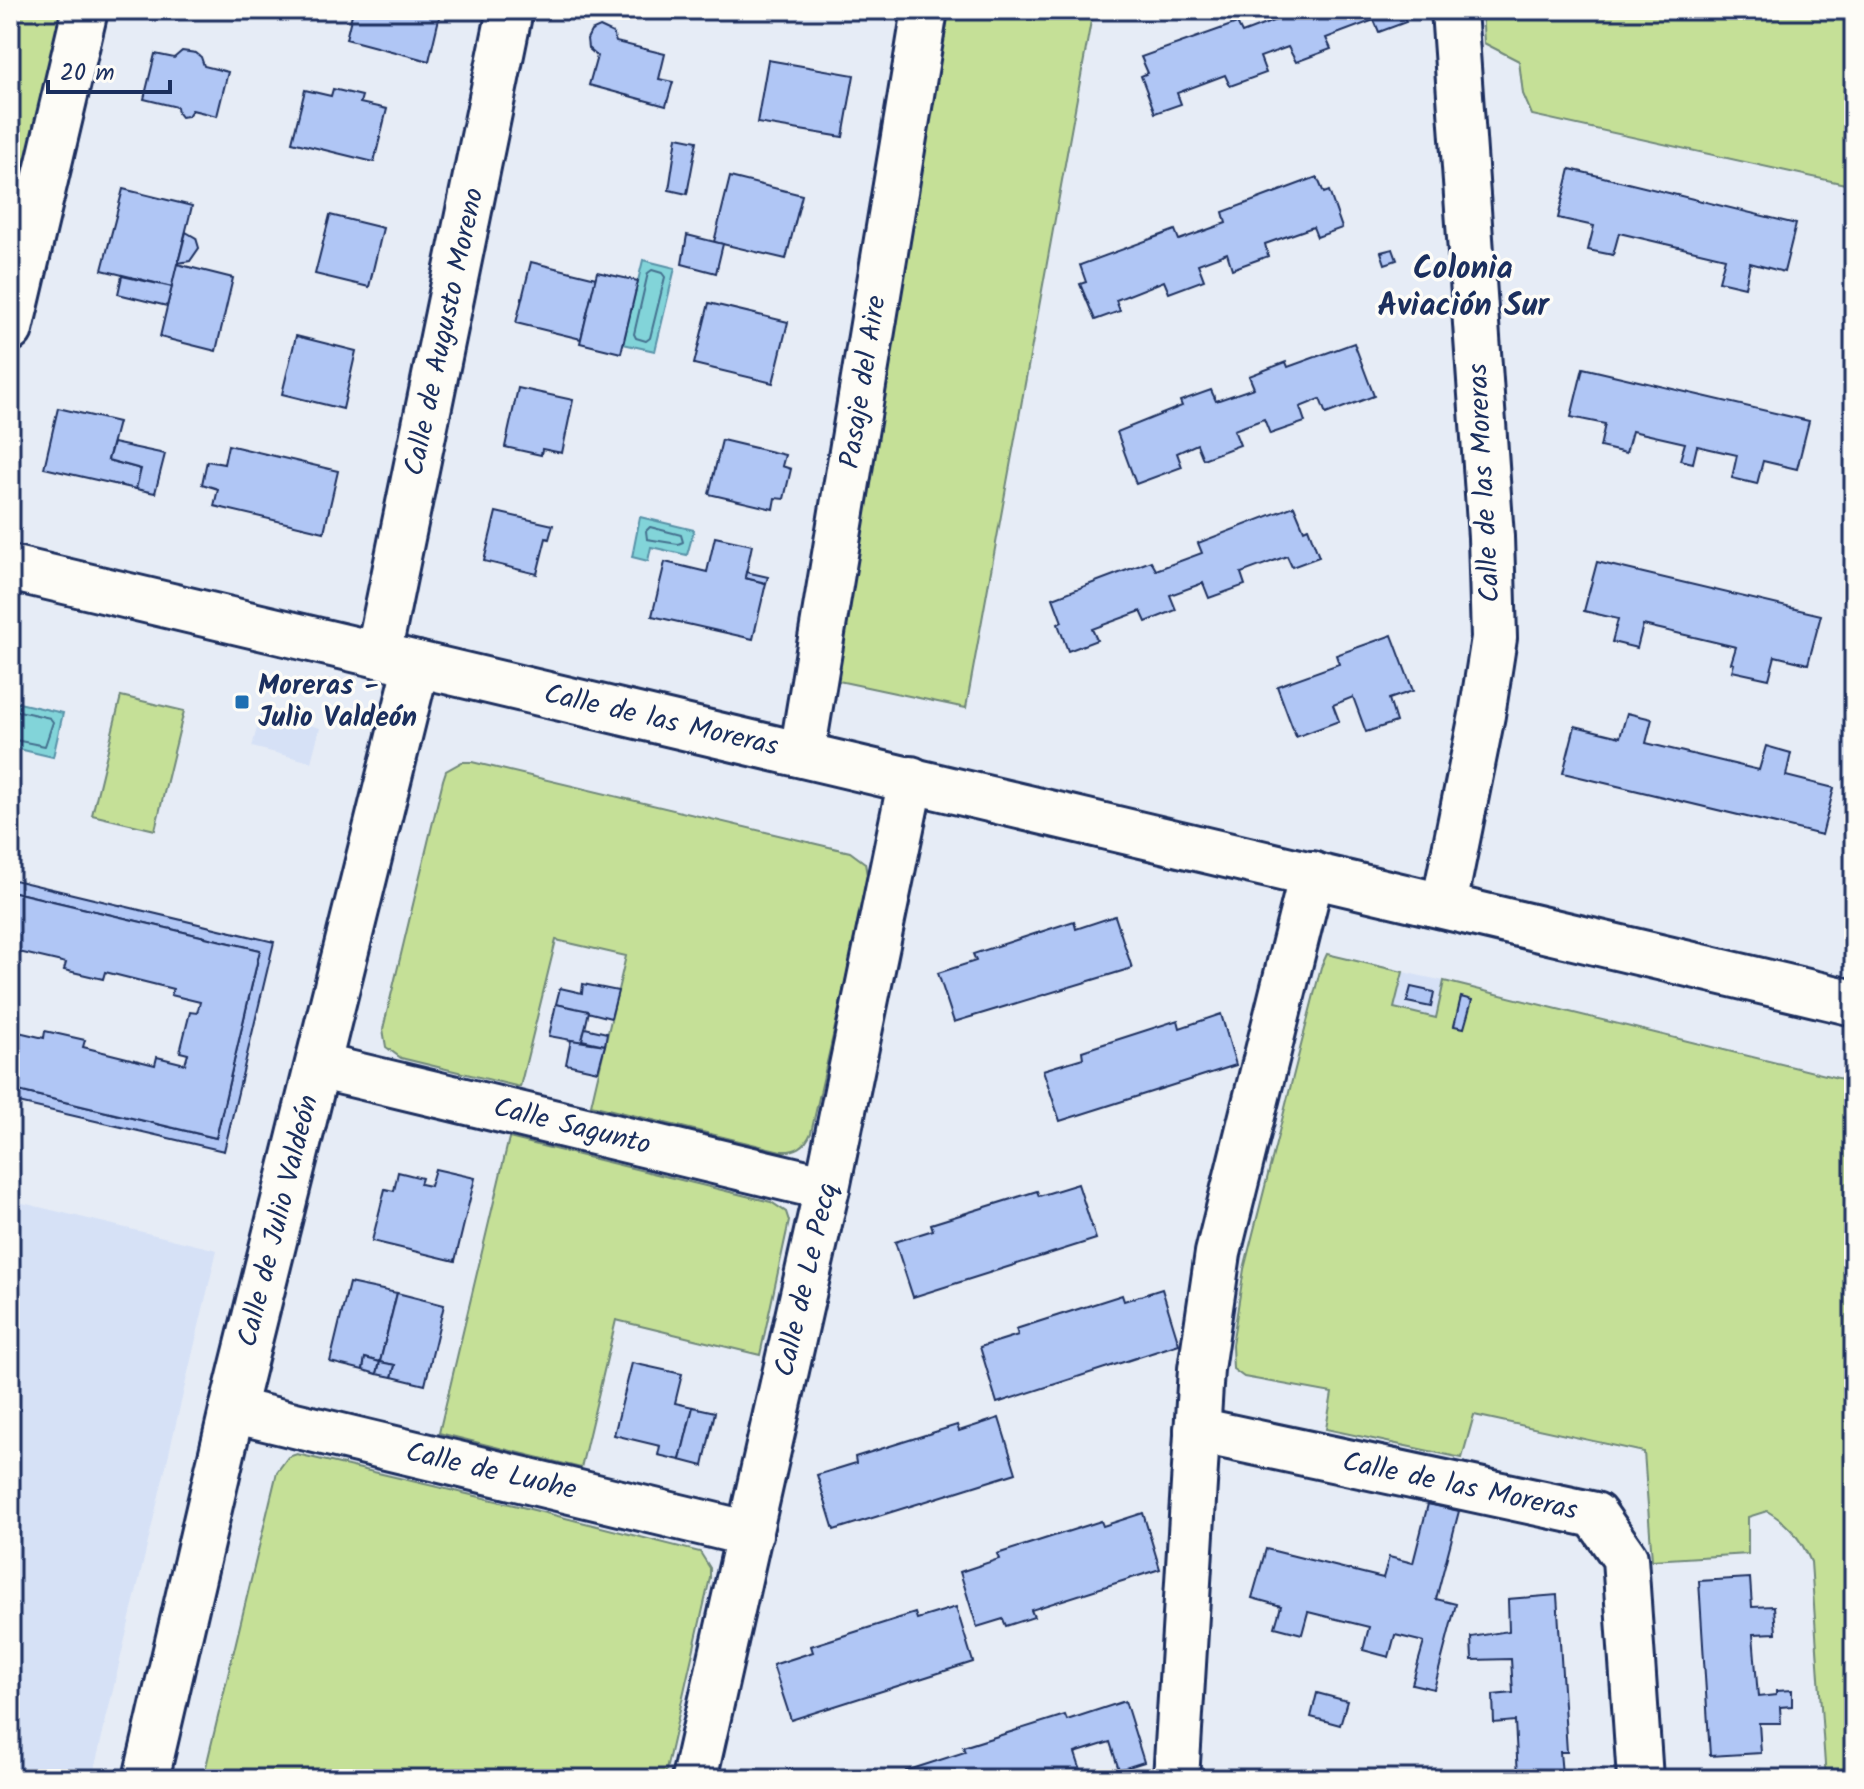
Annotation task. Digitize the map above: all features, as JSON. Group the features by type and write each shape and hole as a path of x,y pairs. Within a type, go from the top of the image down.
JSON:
{"street":[{"path":"10,329 85,10"},
{"name":"Calle de Augusto Moreno","path":"398,659 510,10"},
{"name":"Pasaje del Aire","path":"802,754 925,10"},
{"name":"Calle de las Moreras","path":"1444,905 1494,638 1490,522 1454,10"},
{"name":"Calle de las Moreras","path":"10,568 1854,1003"},
{"name":"Calle de Julio Valdeón","path":"146,1779 232,1410 318,1066 398,659"},
{"name":"Calle de Le Pecq","path":"694,1779 827,1188 911,779"},
{"path":"1176,1779 1201,1369 1218,1253 1312,874"},
{"name":"Calle Sagunto","path":"318,1066 827,1188"},
{"name":"Calle de Luohe","path":"232,1410 750,1534"},
{"name":"Calle de las Moreras","path":"1197,1430 1595,1515 1625,1558 1640,1779"}],"shaded area":[{"path":"261,712 320,728 311,762 252,747"},
{"path":"1403,972 1444,981 1436,1018 1394,1008"},
{"path":"10,1200 217,1250 92,1779 10,1779"}],"green space":[{"path":"10,10 70,10 10,245"},
{"path":"946,10 1093,10 966,708 829,679"},
{"path":"1482,10 1848,10 1854,101 1854,186 1532,115 1523,94 1519,61 1484,43"},
{"path":"121,696 184,711 155,830 92,815"},
{"path":"462,762 850,852 865,863 868,881 811,1133 803,1145 791,1151 781,1151 591,1105 626,956 556,940 520,1087 401,1058 386,1047 383,1029 443,780 446,771"},
{"path":"1327,954 1403,972 1394,1008 1436,1018 1444,981 1854,1082 1854,1779 1826,1779 1811,1562 1794,1533 1775,1516 1767,1511 1748,1517 1748,1554 1652,1560 1644,1452 1474,1415 1462,1458 1326,1429 1332,1393 1244,1377 1233,1369 1232,1345 1244,1269 1321,967"},
{"path":"509,1138 771,1202 786,1212 789,1221 760,1355 616,1320 581,1468 439,1433"},
{"path":"297,1454 700,1552 710,1568 710,1578 664,1779 203,1779 277,1472 288,1457"}],"water":[{"path":"643,260 675,268 655,351 623,344"},
{"path":"640,517 694,530 687,555 651,547 648,561 632,557"},
{"path":"10,701 63,713 53,757 10,747"}],"building":[{"path":"353,10 441,10 429,61 346,39"},
{"path":"824,10 859,10 857,18"},
{"path":"1287,10 1401,10 1406,22 1379,32 1374,20 1326,38 1331,49 1296,62 1288,47 1260,57 1266,73 1230,86 1225,75 1177,93 1181,104 1155,113 1141,76 1148,73 1141,57 1237,23 1242,33 1289,15"},
{"path":"600,27 613,33 616,42 665,54 659,79 673,82 666,106 589,85 597,56 588,48 587,39 591,31"},
{"path":"182,51 196,53 204,66 228,72 217,116 192,110 188,116 181,117 177,107 144,99 155,54 174,58"},
{"path":"768,60 854,75 843,137 757,123"},
{"path":"333,89 362,96 360,103 387,109 374,162 292,142 305,90 331,96"},
{"path":"677,137 697,141 687,194 669,190"},
{"path":"1570,169 1796,224 1784,272 1750,263 1745,287 1719,281 1725,258 1619,233 1613,255 1588,250 1594,226 1558,218"},
{"path":"730,177 802,195 786,259 714,242"},
{"path":"1317,177 1324,193 1329,191 1342,228 1317,237 1313,227 1265,244 1268,256 1232,269 1227,253 1198,264 1204,280 1169,293 1164,281 1116,300 1120,311 1095,320 1080,284 1086,282 1080,265 1175,230 1179,240 1226,223 1223,212"},
{"path":"123,189 192,206 172,287 102,270"},
{"path":"330,215 383,228 369,287 315,274"},
{"path":"186,232 196,238 199,248 190,261 178,263"},
{"path":"687,235 723,244 716,273 682,264"},
{"path":"1393,249 1397,260 1385,264 1381,252"},
{"path":"531,262 596,278 581,339 516,323"},
{"path":"177,264 233,278 216,351 160,337"},
{"path":"597,272 638,281 621,353 580,343"},
{"path":"122,276 172,287 167,306 118,294"},
{"path":"709,303 788,322 773,383 694,364"},
{"path":"296,336 356,351 343,409 282,394"},
{"path":"1354,343 1374,396 1326,414 1320,399 1300,407 1305,422 1270,434 1264,419 1234,430 1240,445 1203,459 1197,444 1177,453 1182,467 1136,484 1117,432 1182,406 1180,401 1211,390 1216,401 1254,388 1249,376 1286,362 1288,367"},
{"path":"1583,368 1809,421 1797,469 1763,461 1757,484 1732,478 1737,455 1697,446 1693,463 1680,460 1685,443 1632,431 1626,453 1600,447 1605,424 1571,417"},
{"path":"518,388 573,400 562,453 542,449 541,455 505,447"},
{"path":"58,408 118,422 108,460 141,469 136,489 44,468"},
{"path":"722,440 785,455 782,466 791,469 784,499 775,498 773,509 709,494"},
{"path":"113,443 165,454 155,493 136,489 141,469 108,460"},
{"path":"228,445 338,471 324,532 214,506 218,489 202,484 207,461 224,464"},
{"path":"1294,506 1304,530 1308,528 1319,557 1292,567 1287,556 1241,573 1245,585 1209,598 1203,583 1170,595 1176,610 1146,622 1141,611 1092,629 1097,640 1068,651 1053,598 1151,561 1156,570 1202,553 1198,543"},
{"path":"496,512 553,525 549,539 546,538 537,574 484,561"},
{"path":"715,537 752,545 745,578 766,583 753,639 652,616 665,562 707,572"},
{"path":"1597,562 1821,615 1808,664 1775,656 1769,679 1732,671 1736,647 1643,625 1637,648 1612,642 1618,619 1584,611"},
{"path":"746,572 768,577 766,583 745,578"},
{"path":"1392,635 1413,691 1389,699 1396,722 1366,732 1353,697 1333,705 1339,721 1296,737 1277,686 1339,664 1336,655"},
{"path":"1627,713 1652,719 1646,743 1759,770 1766,746 1791,753 1786,776 1834,788 1822,835 1563,773 1575,726 1620,737"},
{"path":"10,879 274,942 224,1151 10,1101 10,1089 216,1138 260,950 10,891"},
{"path":"10,891 260,950 216,1138 10,1089 10,1030 44,1038 45,1031 85,1040 83,1047 155,1065 157,1057 185,1064 188,1054 180,1052 190,1012 197,1013 200,1002 171,995 173,989 105,972 103,979 64,970 66,963 10,950"},
{"path":"1115,916 1132,968 954,1022 938,973 976,961 973,954 1074,921 1076,929"},
{"path":"583,984 618,991 611,1018 556,1004 560,988 582,993"},
{"path":"1411,987 1434,992 1431,1007 1407,1002"},
{"path":"1461,997 1472,1000 1464,1028 1454,1026"},
{"path":"556,1004 589,1011 582,1042 549,1036"},
{"path":"1221,1014 1236,1065 1060,1121 1043,1070 1083,1058 1082,1051 1178,1020 1180,1028"},
{"path":"585,1028 607,1033 605,1045 582,1040"},
{"path":"571,1040 605,1045 598,1071 566,1064"},
{"path":"435,1169 475,1178 455,1261 372,1241 385,1189 394,1191 398,1172 422,1178 420,1184 430,1186"},
{"path":"1078,1184 1096,1239 913,1297 895,1242 933,1230 931,1224 1037,1191 1039,1196"},
{"path":"349,1283 397,1293 380,1362 365,1358 363,1370 330,1362"},
{"path":"1162,1289 1179,1344 997,1403 980,1347 1018,1335 1016,1329 1122,1295 1124,1301"},
{"path":"397,1293 444,1305 425,1385 392,1377 395,1365 380,1362"},
{"path":"365,1358 380,1362 377,1374 363,1370"},
{"path":"380,1362 395,1365 392,1377 377,1374"},
{"path":"632,1363 682,1374 675,1403 693,1407 680,1460 658,1455 660,1446 614,1435"},
{"path":"693,1407 715,1412 703,1466 680,1460"},
{"path":"999,1418 1016,1473 834,1530 817,1475 856,1463 855,1457 957,1425 959,1431"},
{"path":"1428,1504 1459,1511 1436,1599 1456,1604 1434,1689 1412,1684 1424,1642 1395,1635 1389,1657 1363,1650 1369,1627 1308,1612 1302,1634 1275,1627 1281,1606 1252,1598 1266,1549 1383,1578 1389,1557 1413,1563"},
{"path":"1143,1513 1160,1569 1031,1610 1034,1617 1006,1626 1003,1619 977,1627 960,1572 999,1559 997,1554 1101,1521 1103,1526"},
{"path":"1750,1578 1752,1607 1774,1606 1776,1633 1753,1634 1758,1697 1792,1690 1792,1706 1780,1707 1781,1723 1759,1723 1761,1753 1710,1756 1699,1581"},
{"path":"1557,1595 1567,1752 1560,1752 1562,1774 1518,1776 1515,1721 1494,1723 1493,1695 1513,1693 1511,1659 1472,1660 1471,1637 1509,1631 1508,1599"},
{"path":"956,1607 973,1662 791,1720 773,1665 813,1652 811,1646 915,1613 917,1619"},
{"path":"1317,1693 1347,1701 1340,1725 1311,1717"},
{"path":"1125,1701 1144,1762 1119,1770 1110,1742 1075,1753 1081,1771 1056,1779 909,1779 906,1771 965,1752 963,1747 1065,1715 1067,1720"}],"place":[{"name":"Moreras - Julio Valdeón","path":"242,702"}],"district":[{"name":"Colonia Aviación Sur","path":"1463,288"}]}
